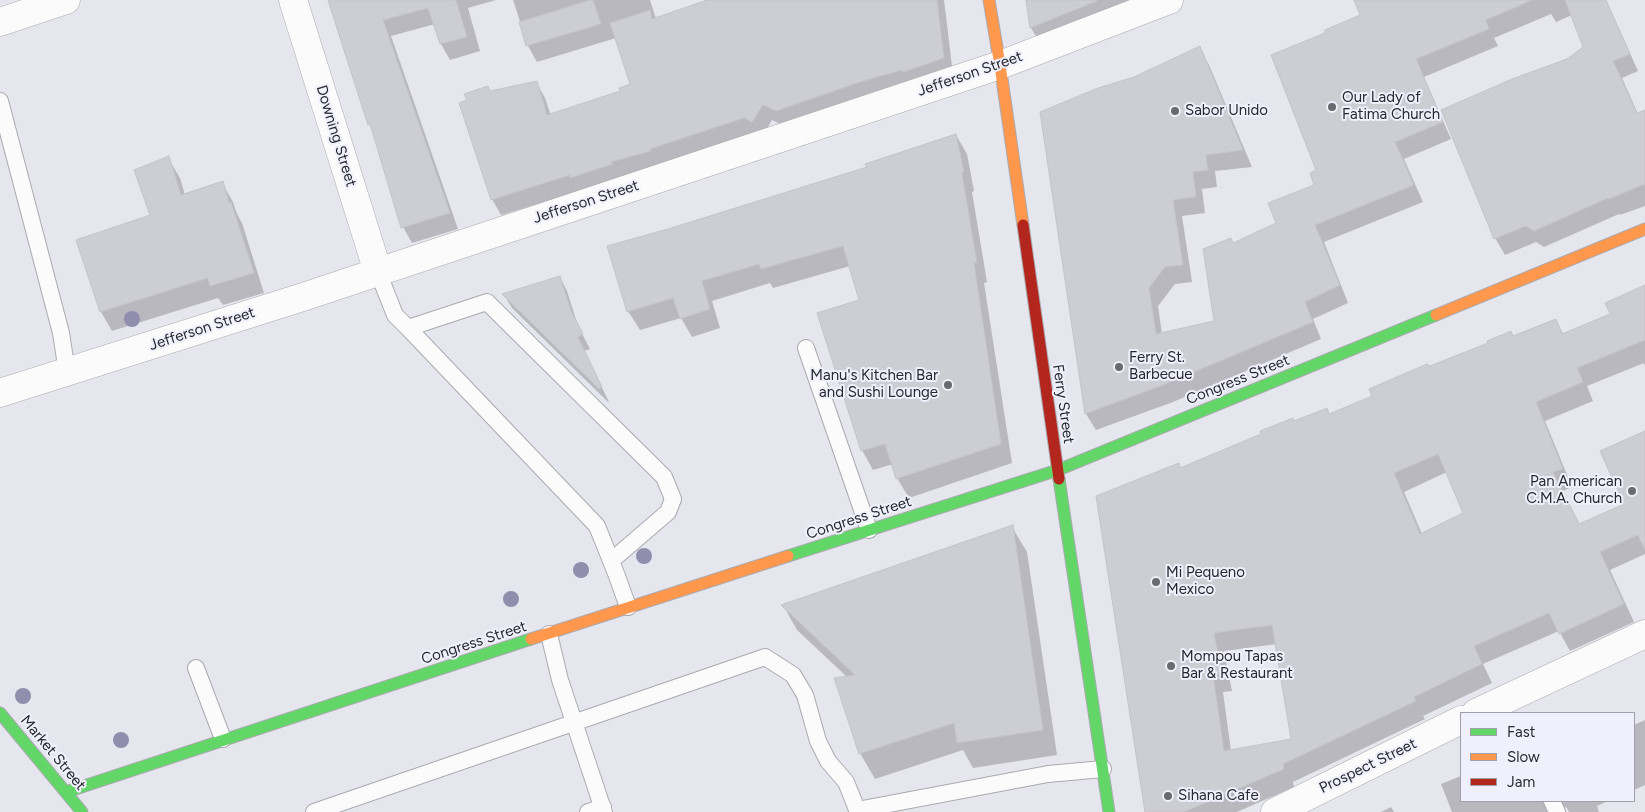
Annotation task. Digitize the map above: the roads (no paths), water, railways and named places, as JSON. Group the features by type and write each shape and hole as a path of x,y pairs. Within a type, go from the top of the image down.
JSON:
{"street":[{"path":"0,22 66,0"},
{"name":"Downing Street","path":"293,0 378,272"},
{"name":"Ferry Street","path":"989,0 1109,812"},
{"name":"Jefferson Street","path":"0,393 378,272 1000,65 1169,0"},
{"name":"Congress Street","path":"66,792 628,607 1058,470 1645,229"},
{"path":"1481,712 1509,706 1645,634"},
{"name":"Market Street","path":"0,713 82,812"},
{"name":"Prospect Street","path":"1283,810 1460,721"}],"lane":[{"path":"0,101 61,333 67,372"},
{"path":"378,272 395,315 597,526 628,607"},
{"path":"408,328 487,302 664,477 673,499 668,512 611,561"},
{"path":"806,348 869,530"},
{"path":"549,634 560,680 598,810"},
{"path":"314,812 765,657 793,675 805,694 818,741 828,761 846,782 858,811 1048,774 1103,769"},
{"path":"196,668 223,739"}],"place":[{"name":"Our Lady of Fatima Church","path":"1332,107"},
{"name":"Sabor Unido","path":"1175,111"},
{"name":"Ferry St. Barbecue","path":"1119,367"},
{"name":"Manu's Kitchen Bar and Sushi Lounge","path":"948,385"},
{"name":"Pan American C.M.A. Church","path":"1632,491"},
{"name":"Mi Pequeno Mexico","path":"1156,582"},
{"name":"Mompou Tapas Bar & Restaurant","path":"1171,666"},
{"name":"Sihana Cafe","path":"1168,796"}]}
